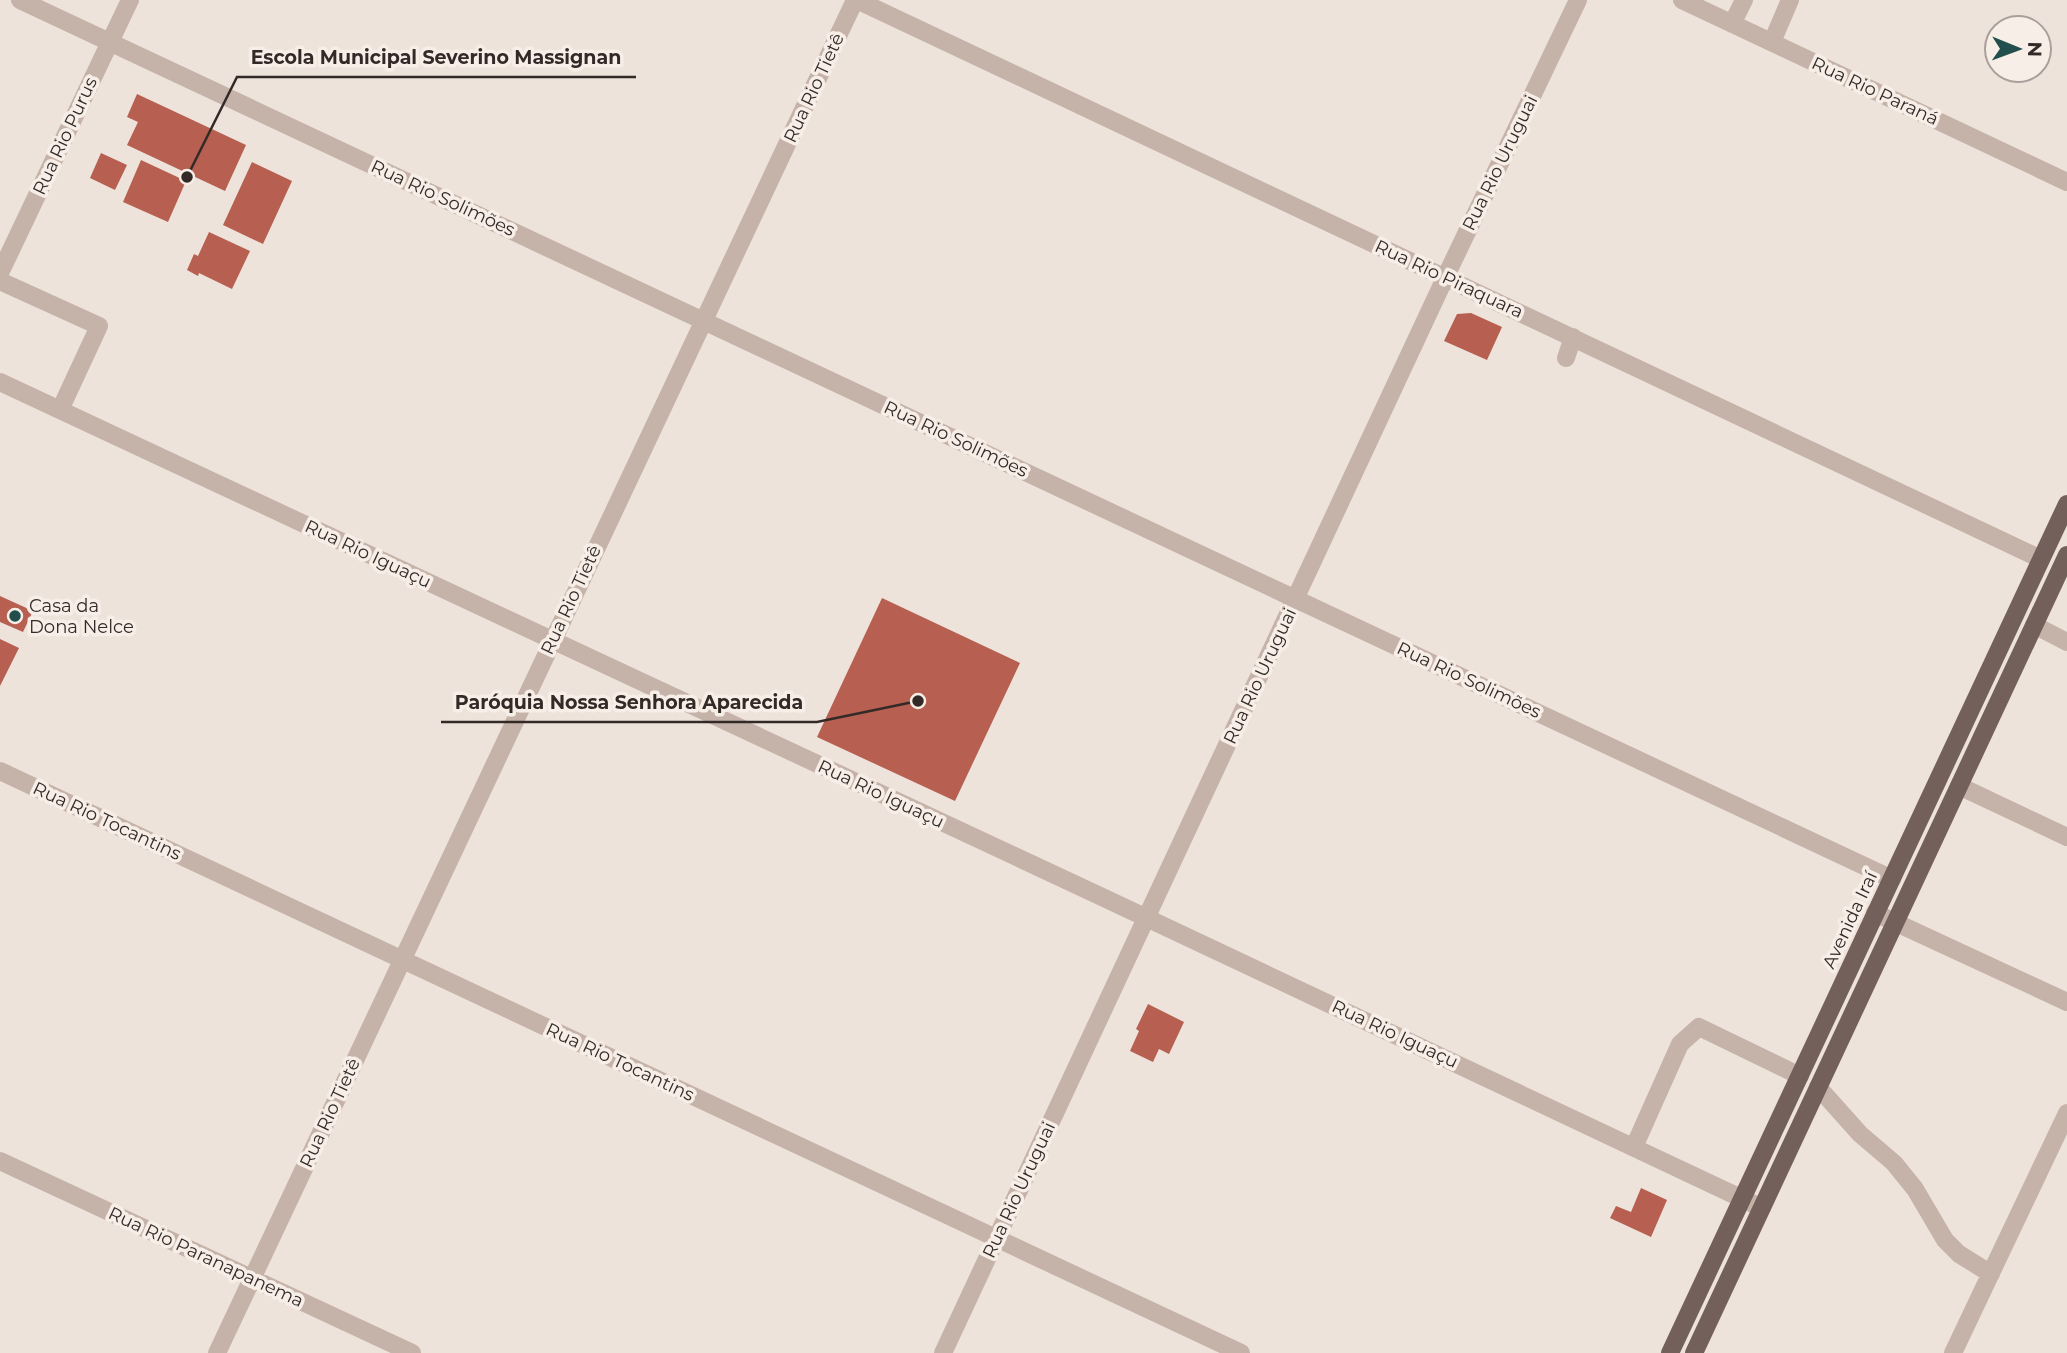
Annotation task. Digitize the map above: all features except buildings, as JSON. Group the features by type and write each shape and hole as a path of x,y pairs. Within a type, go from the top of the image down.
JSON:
{"main road":[{"name":"Avenida Iraí","path":"1670,1353 2067,504"},
{"path":"1694,1353 2067,555"},
{"path":"1766,1148 1784,1161"}],"street":[{"name":"Rua Rio Solimões","path":"20,0 1892,879"},
{"name":"Rua Rio Purus","path":"0,273 130,0"},
{"name":"Rua Rio Piraquara","path":"856,0 2041,559"},
{"name":"Rua Rio Tietê","path":"217,1353 856,0"},
{"name":"Rua Rio Uruguai","path":"943,1353 1445,278 1578,0"},
{"name":"Rua Rio Paraná","path":"1682,0 2067,182"},
{"path":"1732,24 1744,0"},
{"path":"1772,42 1790,0"},
{"path":"0,281 99,326 60,410"},
{"path":"1566,358 1573,337"},
{"name":"Rua Rio Iguaçu","path":"0,382 1762,1208"},
{"path":"2034,625 2067,642"},
{"name":"Rua Rio Tocantins","path":"0,771 1241,1353"},
{"path":"1959,786 2067,837"},
{"path":"1875,914 2067,1002"},
{"path":"1634,1147 1680,1044 1699,1027 1800,1076"},
{"path":"1818,1087 1860,1134 1894,1163 1915,1189 1945,1240 1966,1259 1991,1274"},
{"path":"1953,1353 2067,1113"},
{"name":"Rua Rio Paranapanema","path":"0,1161 412,1353"}],"place":[{"name":"Escola Municipal Severino Massignan","path":"187,177"},
{"name":"Casa da Dona Nelce","path":"15,616"},
{"name":"Paróquia Nossa Senhora Aparecida","path":"918,701"}]}
